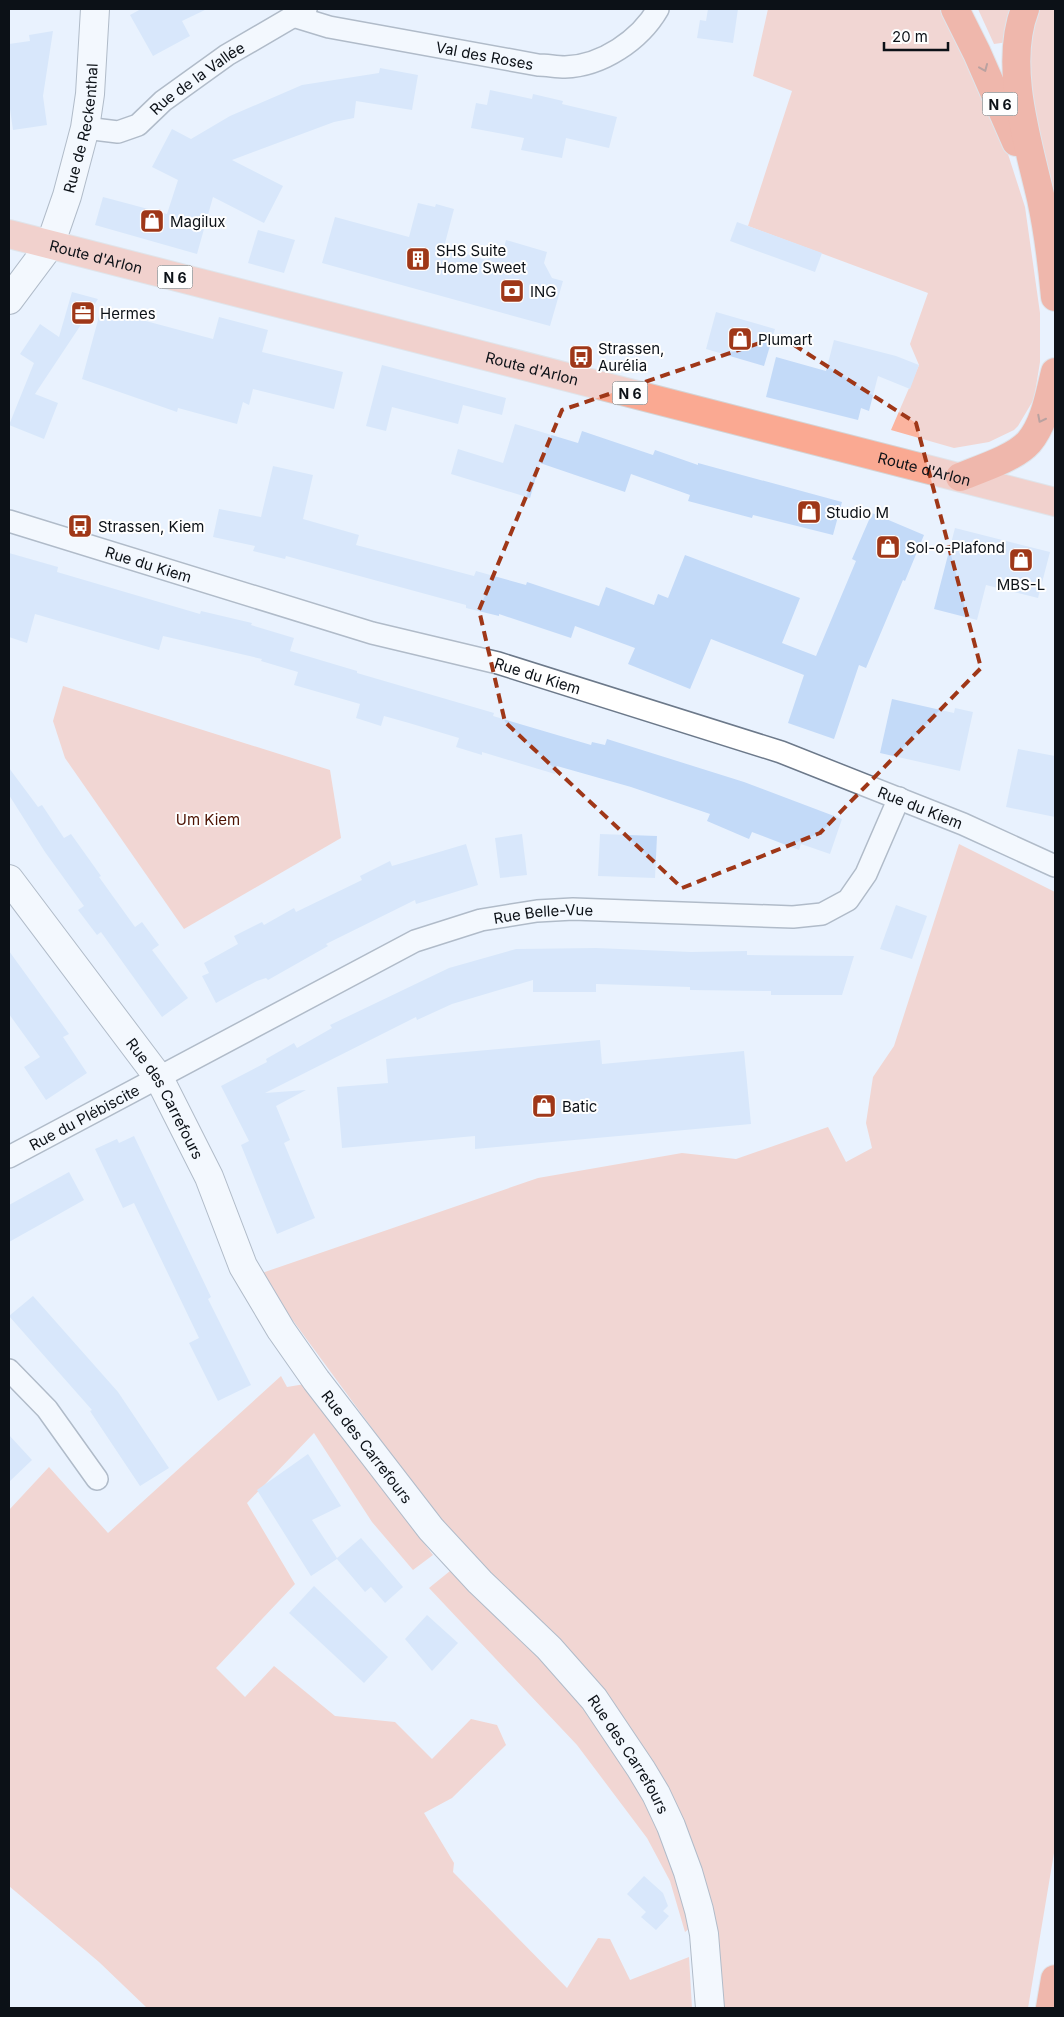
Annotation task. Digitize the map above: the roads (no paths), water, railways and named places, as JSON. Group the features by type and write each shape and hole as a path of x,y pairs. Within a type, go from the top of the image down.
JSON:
{"highway":[{"name":"N 6","path":"955,9 977,53 1041,201"},
{"name":"N 6","path":"1025,9 1016,54 1021,113 1051,255 1055,297"},
{"path":"960,477 1012,454 1029,442 1044,414 1055,372"},
{"path":"1050,2008 1055,1979"}],"main road":[{"name":"Rue de Reckenthal","path":"50,245 68,196 85,128 90,94 94,9"},
{"name":"Route d'Arlon","path":"9,234 1055,502"},
{"path":"9,300 50,245"},
{"name":"Rue des Carrefours","path":"9,879 159,1078 209,1177 243,1266 281,1330 316,1380 431,1529 480,1582 549,1648 594,1699 646,1777 671,1826 688,1872 699,1910 704,1934 710,2008"}],"street":[{"name":"Val des Roses","path":"300,12 329,27 538,65 566,67 595,61 618,50 641,32 658,9"},
{"name":"Rue de la Vallée","path":"85,128 118,132 138,125 163,101 227,55 300,12"},
{"name":"Rue du Kiem","path":"9,521 372,633 498,663 694,723 781,752 900,798 963,824 1055,866"},
{"name":"Rue Belle-Vue","path":"159,1078 415,941 481,920 573,909 793,917 822,914 848,900 866,874 900,798"},
{"name":"Rue du Plébiscite","path":"9,1157 159,1078"},
{"path":"9,1370 46,1409 97,1479"}],"place":[{"name":"Magilux","path":"152,221"},
{"name":"SHS Suite Home Sweet","path":"418,259"},
{"name":"ING","path":"512,291"},
{"name":"Hermes","path":"83,313"},
{"name":"Plumart","path":"740,339"},
{"name":"Strassen, Aurélia","path":"581,357"},
{"name":"Studio M","path":"809,512"},
{"name":"Strassen, Kiem","path":"80,526"},
{"name":"Sol-o-Plafond","path":"888,547"},
{"name":"MBS-L","path":"1021,560"},
{"name":"Batic","path":"544,1106"}],"park label":[{"name":"Um Kiem","path":"208,819"}]}
